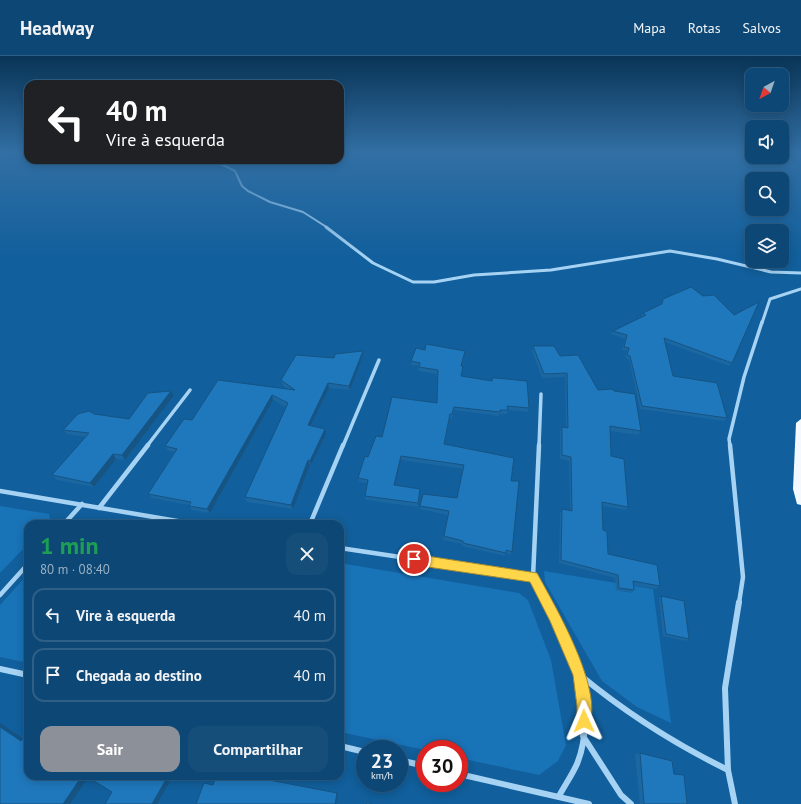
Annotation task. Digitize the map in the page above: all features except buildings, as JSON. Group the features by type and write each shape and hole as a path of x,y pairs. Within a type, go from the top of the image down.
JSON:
{"main road":[{"path":"801,423 798,489 801,500"}],"street":[{"path":"243,187 270,202 303,212 339,235 372,262 413,282 434,282 474,275 551,270 670,251 717,259 771,272 801,273"},
{"path":"735,804 728,770 725,688 742,577 729,438 744,377 770,299 801,289"},
{"path":"312,520 379,360"},
{"path":"99,508 190,390"},
{"path":"541,394 533,577 554,616 580,674 584,706 583,736 577,763 559,796"},
{"path":"0,491 171,520"},
{"path":"68,520 82,504"},
{"path":"344,549 533,577"},
{"path":"0,595 24,568"},
{"path":"0,669 24,674"},
{"path":"580,674 604,696 704,758 728,770"},
{"path":"583,736 621,794 631,804"},
{"path":"344,747 356,750"},
{"path":"468,776 589,804"}],"shaded area":[{"path":"0,506 49,514 50,520 24,520 24,548 0,573"},
{"path":"344,564 519,593 528,600 551,660 566,745 558,761 539,775 468,760 468,740 416,740 416,748 408,746 408,740 378,740 344,733"},
{"path":"544,571 653,589 671,723 637,707 602,681 545,582"},
{"path":"24,578 24,662 0,657 0,605"}],"route":[{"path":"414,559 533,577 554,616 580,674 584,706 584,721"}]}
